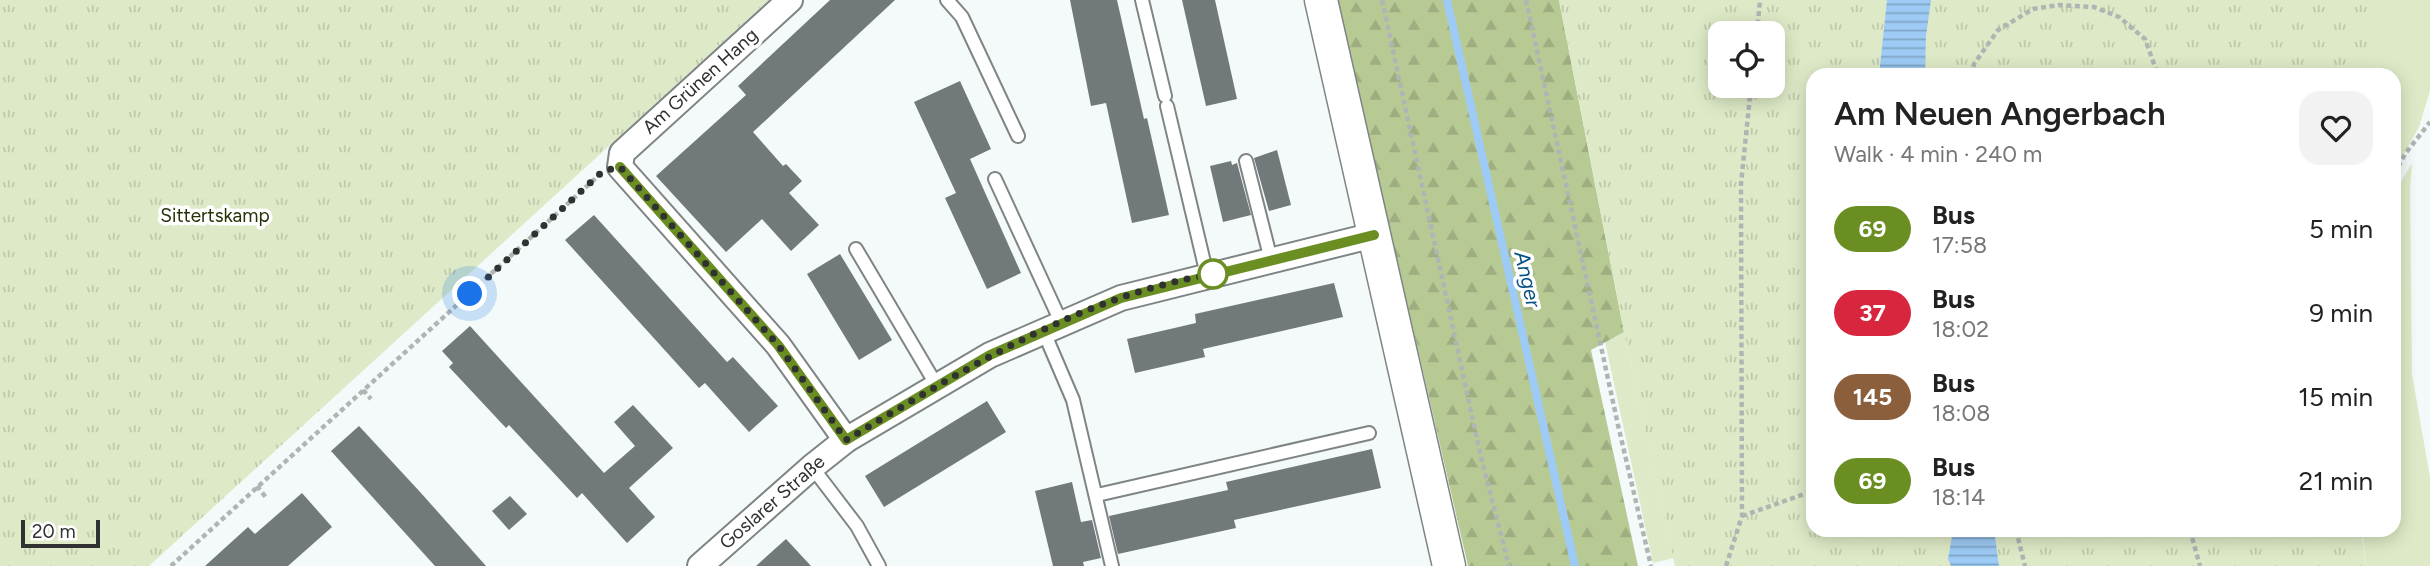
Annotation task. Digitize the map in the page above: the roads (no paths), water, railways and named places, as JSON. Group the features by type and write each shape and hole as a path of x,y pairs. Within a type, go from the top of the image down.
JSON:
{"street":[{"name":"Am Grünen Hang","path":"790,0 622,153 620,167 778,345 846,440"},
{"path":"1321,0 1449,566"},
{"name":"Goslarer Straße","path":"700,566 846,440 990,355 1121,298 1374,235"}],"lane":[{"path":"947,0 962,17 1018,136"},
{"path":"1142,0 1207,275"},
{"path":"1246,161 1271,260"},
{"path":"995,179 1052,326 1097,495 1112,566"},
{"path":"856,248 937,386"},
{"path":"1097,495 1369,433"},
{"path":"812,467 857,526 879,566"}],"water":[{"path":"1887,0 1931,0 1925,68 1880,68"},
{"path":"1952,537 1995,537 1999,566 1951,566 1948,559"}],"waterway":[{"name":"Anger","path":"1447,0 1575,566"}],"park label":[{"name":"Sittertskamp","path":"215,215"}]}
